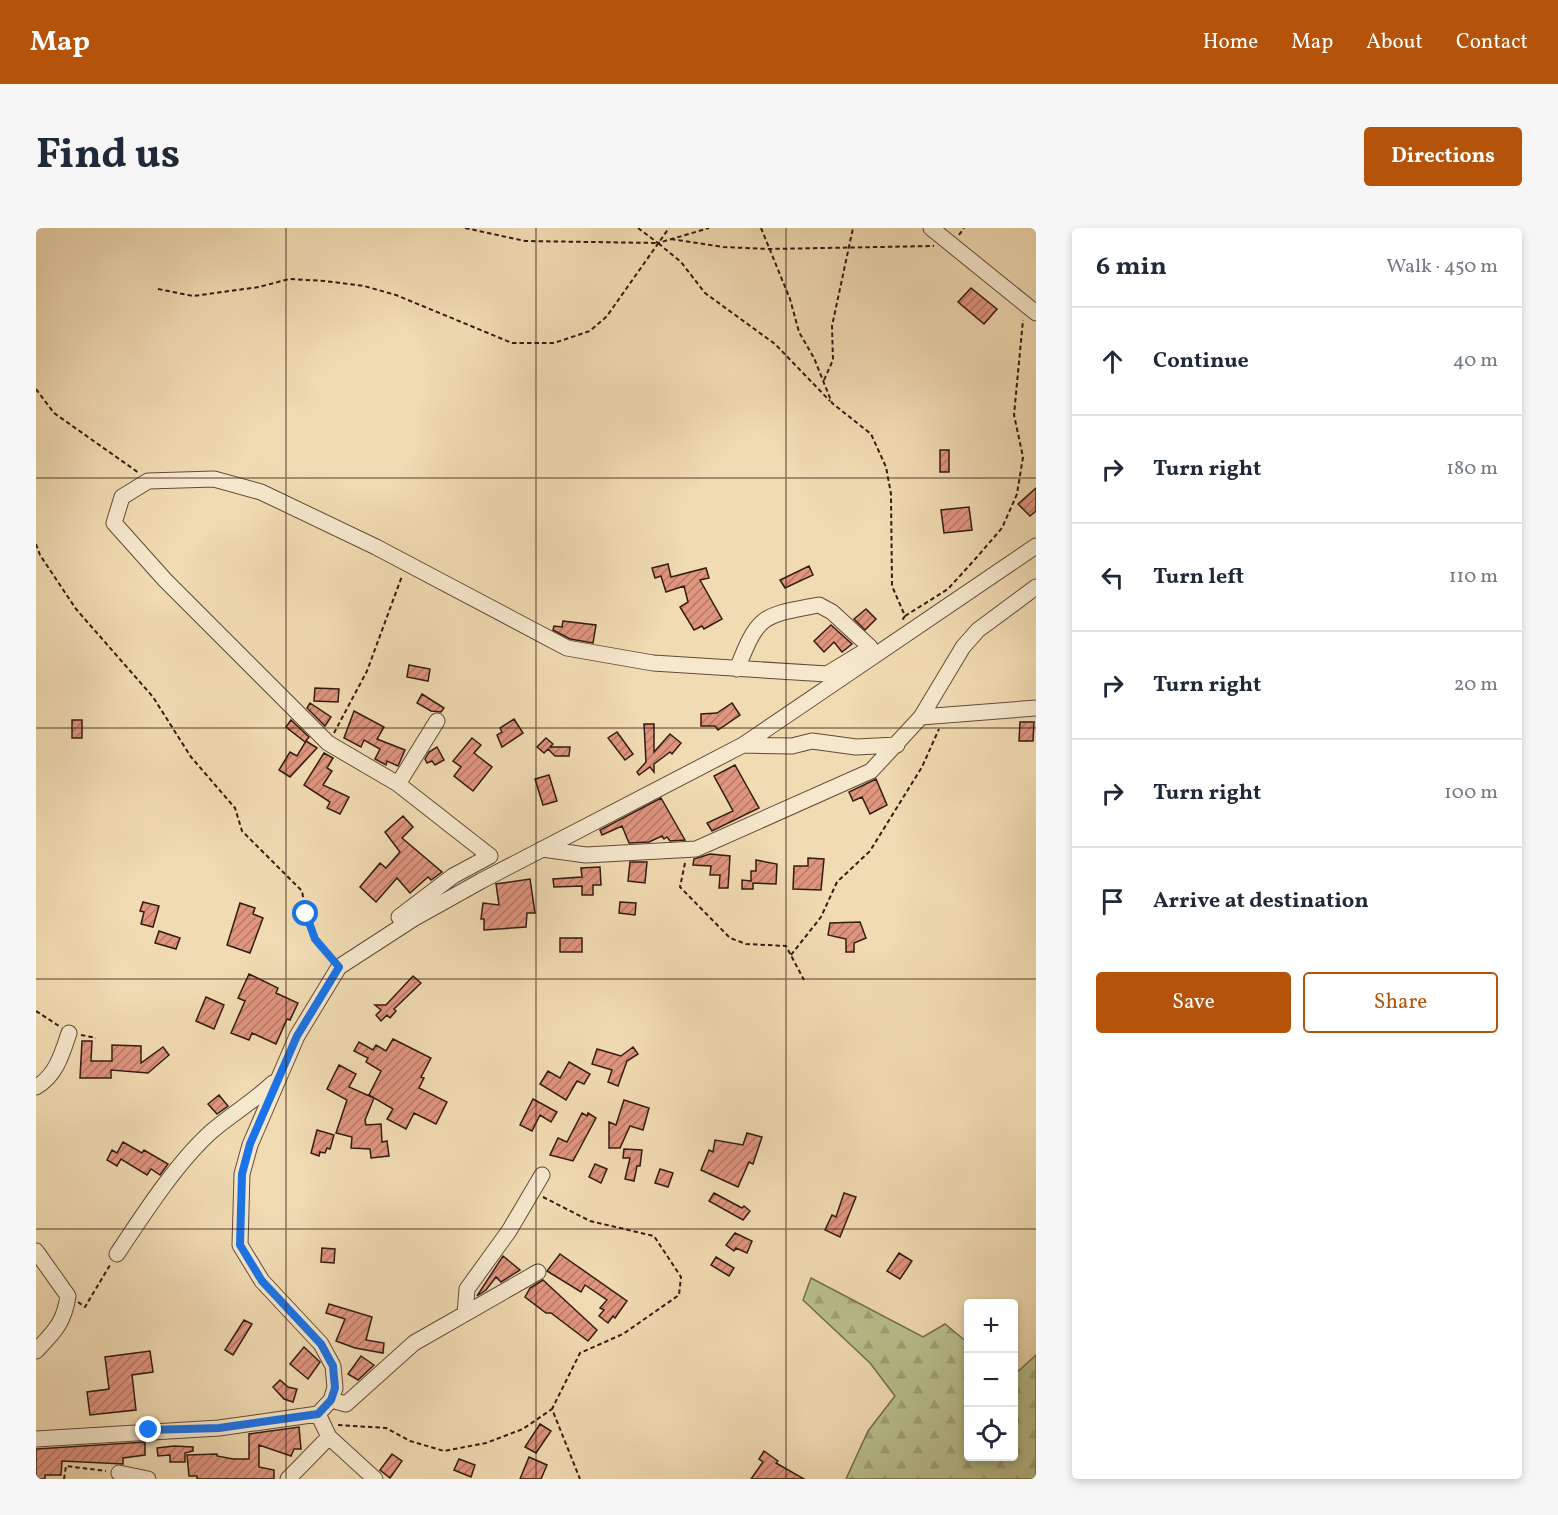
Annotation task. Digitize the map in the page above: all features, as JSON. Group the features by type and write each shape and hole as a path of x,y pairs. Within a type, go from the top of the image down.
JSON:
{"street":[{"path":"930,228 1030,308"},
{"path":"362,952 379,933 453,876 490,856 398,784 328,743 165,580 114,523 122,497 148,481 214,479 261,492 408,564 567,648 652,663 827,674 874,651"},
{"path":"36,1439 219,1428 318,1414 331,1400 335,1388 333,1366 321,1344 262,1281 240,1245 242,1174 250,1144 297,1036 339,967 413,919 743,745 874,651 1036,546"},
{"path":"542,849 586,855 696,849 871,771 921,717 963,646 978,630 1036,587"},
{"path":"737,669 751,633 771,614 819,604 874,651"},
{"path":"921,717 1036,708"},
{"path":"398,784 437,721"},
{"path":"743,745 792,746 812,741 856,747 897,745"},
{"path":"36,1087 45,1082 60,1059 69,1033"},
{"path":"117,1254 158,1194 211,1132 258,1098 279,1078"},
{"path":"465,1314 467,1289 509,1231 542,1175"},
{"path":"36,1251 68,1296 65,1316 56,1330 36,1351"},
{"path":"331,1400 346,1404 414,1343 538,1272"},
{"path":"318,1414 375,1479"},
{"path":"288,1479 332,1431"},
{"path":"119,1473 148,1479"}],"path":[{"path":"465,228 525,242 658,243 709,228"},
{"path":"638,228 681,262 705,292 775,344 832,403 872,434 886,467 891,494 892,586 905,616"},
{"path":"158,289 193,296 289,279 325,280 364,286 396,295 512,343 554,343 590,331 607,316 669,228"},
{"path":"761,228 790,299 799,332 824,381 832,403"},
{"path":"824,381 833,360 832,326 853,228"},
{"path":"671,239 723,247 768,249 950,245 964,228"},
{"path":"898,626 905,616 948,589 977,557 1002,528 1017,494 1023,457 1014,415 1030,308"},
{"path":"36,389 54,413 136,470 148,481"},
{"path":"36,544 45,564 76,609 153,697 191,757 235,808 242,831 302,891 306,914 315,939 339,967"},
{"path":"328,743 367,671 408,564"},
{"path":"790,955 821,917 837,882 870,851 922,767 945,715"},
{"path":"688,849 680,887 730,938 746,944 786,946 804,980"},
{"path":"332,1431 386,1428 410,1441 444,1452 486,1443 523,1428 552,1409 580,1353 623,1334 679,1295 681,1277 654,1236 590,1221 548,1198 531,1194"},
{"path":"65,1316 77,1301 85,1307 117,1254"},
{"path":"552,1409 580,1479"},
{"path":"64,1479 66,1466 119,1473"}],"green space":[{"path":"811,1278 923,1337 945,1324 964,1340 964,1461 1018,1461 1018,1371 1036,1355 1036,1479 846,1479 868,1431 895,1396 870,1363 803,1300"}],"building":[{"path":"971,288 997,309 984,324 958,302"},
{"path":"940,450 949,450 949,472 940,472"},
{"path":"1036,488 1036,511 1030,516 1018,504"},
{"path":"969,507 972,530 944,533 941,510"},
{"path":"668,564 671,577 706,568 709,578 700,580 722,619 704,629 702,626 694,630 680,607 688,602 684,586 666,592 661,576 655,578 652,568"},
{"path":"809,566 813,575 785,588 780,580"},
{"path":"866,609 876,619 865,630 854,619"},
{"path":"563,621 596,625 593,643 570,639 553,630 554,626 562,627"},
{"path":"831,625 852,644 842,652 834,642 824,652 814,641"},
{"path":"409,665 430,669 428,681 407,677"},
{"path":"315,688 339,689 338,702 314,701"},
{"path":"422,694 444,708 441,712 431,711 417,703"},
{"path":"310,703 331,717 325,726 307,708"},
{"path":"732,703 740,715 718,730 715,726 701,726 701,714 717,713"},
{"path":"354,711 384,727 377,739 405,750 398,766 387,761 386,765 375,759 380,749 364,740 361,747 344,738"},
{"path":"514,719 523,733 502,747 497,735 502,732 500,728"},
{"path":"72,720 82,720 82,738 72,738"},
{"path":"291,720 309,737 305,742 286,727"},
{"path":"1020,722 1034,722 1033,741 1019,741"},
{"path":"644,724 654,724 654,752 670,734 681,743 672,754 670,752 654,764 654,772 650,767 639,775 637,772 646,762"},
{"path":"617,732 633,754 625,760 608,738"},
{"path":"472,738 481,745 474,753 492,767 473,791 454,776 461,767 453,761"},
{"path":"546,738 553,744 550,747 570,747 569,756 555,756 548,749 544,753 537,747"},
{"path":"306,741 317,748 290,777 279,770 290,752 297,756"},
{"path":"437,747 444,760 435,765 432,761 427,763 425,759 429,752"},
{"path":"324,753 333,758 327,768 332,771 323,785 349,797 340,814 327,808 330,802 304,785"},
{"path":"735,765 759,808 712,831 707,823 733,811 714,776"},
{"path":"549,775 557,801 543,805 535,779"},
{"path":"876,779 887,805 870,814 862,797 853,801 849,792"},
{"path":"661,798 685,840 670,841 667,837 664,839 662,836 649,842 629,843 622,826 602,835 600,830"},
{"path":"403,816 413,827 402,838 442,872 431,880 428,877 410,893 397,878 376,902 360,887 380,863 386,868 400,852 385,832"},
{"path":"710,854 730,856 728,888 719,888 720,875 710,875 711,866 693,865 694,859"},
{"path":"808,858 824,859 821,890 793,889 794,866 808,866"},
{"path":"756,860 777,864 776,884 753,883 753,889 742,889 742,880 751,881 751,871 756,871"},
{"path":"630,862 647,862 645,883 628,881"},
{"path":"600,867 601,885 593,885 593,895 582,895 582,886 554,887 553,879 582,877 581,868"},
{"path":"530,879 535,913 527,913 526,927 484,930 484,919 481,919 483,903 499,905 496,884"},
{"path":"143,902 159,906 153,927 141,924 144,912 140,911"},
{"path":"620,902 636,903 635,915 619,913"},
{"path":"240,903 255,908 253,914 263,918 250,953 227,945"},
{"path":"860,922 866,938 854,943 854,952 846,952 846,939 828,935 830,923"},
{"path":"159,931 180,938 176,949 155,943"},
{"path":"560,938 582,938 582,952 560,952"},
{"path":"249,974 278,988 276,993 298,1003 290,1020 287,1019 276,1044 252,1033 249,1040 231,1033 245,1001 238,998"},
{"path":"413,976 421,983 394,1009 396,1011 390,1018 387,1015 381,1021 376,1015 381,1010 375,1005 386,1005"},
{"path":"206,997 224,1005 214,1029 196,1021"},
{"path":"393,1039 431,1058 421,1077 424,1078 419,1088 447,1102 436,1124 414,1113 406,1129 387,1119 393,1109 369,1095 381,1071 366,1062 368,1058 354,1051 359,1042 373,1050 376,1045 386,1051"},
{"path":"82,1041 92,1041 91,1061 112,1061 112,1045 141,1046 141,1063 163,1047 169,1055 148,1073 111,1070 111,1078 80,1078"},
{"path":"633,1047 638,1054 627,1061 618,1086 608,1082 612,1070 592,1064 597,1049 621,1056"},
{"path":"569,1062 590,1074 584,1084 577,1081 566,1100 540,1084 548,1071 560,1078"},
{"path":"339,1065 356,1074 349,1087 374,1098 365,1120 366,1125 381,1124 382,1142 387,1141 389,1156 371,1158 370,1149 351,1148 352,1137 336,1133 347,1100 327,1089"},
{"path":"219,1095 228,1106 217,1114 208,1104"},
{"path":"533,1099 557,1112 551,1122 540,1115 532,1131 520,1125"},
{"path":"624,1100 649,1108 643,1130 630,1126 620,1148 609,1148 609,1122 616,1125"},
{"path":"582,1113 587,1116 588,1113 596,1118 573,1161 550,1155 558,1138 567,1142"},
{"path":"317,1130 334,1135 330,1149 327,1148 325,1153 320,1152 319,1156 311,1153"},
{"path":"747,1133 762,1137 753,1164 749,1162 738,1187 701,1170 709,1150 713,1152 715,1140 743,1145"},
{"path":"123,1142 142,1153 144,1150 168,1164 160,1175 151,1169 147,1175 121,1159 117,1166 107,1160 112,1150 117,1153"},
{"path":"624,1149 642,1150 640,1166 637,1166 634,1181 625,1179 630,1158 623,1158"},
{"path":"595,1164 607,1169 601,1183 589,1177"},
{"path":"660,1169 673,1173 668,1187 655,1183"},
{"path":"714,1193 750,1211 743,1220 709,1201"},
{"path":"844,1193 856,1197 840,1237 825,1230 832,1215 836,1217"},
{"path":"735,1233 752,1241 747,1253 736,1248 734,1251 726,1245"},
{"path":"322,1248 335,1249 334,1263 321,1262"},
{"path":"899,1253 912,1261 900,1279 887,1271"},
{"path":"560,1254 627,1301 615,1318 613,1316 608,1323 599,1316 604,1310 600,1308 607,1300 585,1285 581,1292 547,1271"},
{"path":"503,1256 520,1270 501,1282 496,1277 486,1290 477,1296"},
{"path":"716,1257 734,1268 729,1276 711,1265"},
{"path":"543,1280 597,1330 588,1341 525,1297 530,1288"},
{"path":"329,1304 372,1317 366,1340 384,1343 383,1353 355,1348 336,1341 345,1319 326,1313"},
{"path":"244,1320 252,1324 233,1355 225,1350"},
{"path":"304,1347 320,1362 308,1379 290,1364"},
{"path":"150,1351 153,1372 132,1375 136,1410 90,1415 87,1392 109,1389 105,1357"},
{"path":"361,1356 374,1365 358,1380 348,1374"},
{"path":"280,1380 288,1387 297,1389 293,1402 284,1399 273,1387"},
{"path":"540,1424 551,1431 536,1453 525,1447"},
{"path":"299,1427 301,1449 294,1449 291,1456 259,1445 259,1467 274,1470 274,1479 197,1479 197,1476 189,1476 187,1455 217,1454 217,1456 233,1459 249,1459 249,1434"},
{"path":"145,1442 145,1455 123,1458 123,1464 62,1461 61,1475 45,1475 45,1479 36,1479 36,1449"},
{"path":"193,1447 193,1451 185,1453 185,1462 170,1462 170,1455 158,1456 157,1448"},
{"path":"764,1451 778,1461 776,1463 804,1479 751,1479 763,1462 759,1459"},
{"path":"392,1454 402,1461 390,1478 380,1470"},
{"path":"529,1457 547,1465 541,1479 520,1479"},
{"path":"459,1459 475,1465 471,1477 454,1470"}],"route":[{"path":"149,1430 219,1428 318,1414 331,1400 335,1388 333,1366 321,1344 290,1308 262,1281 240,1245 242,1174 250,1144 297,1036 339,967 315,939 306,914"}]}
